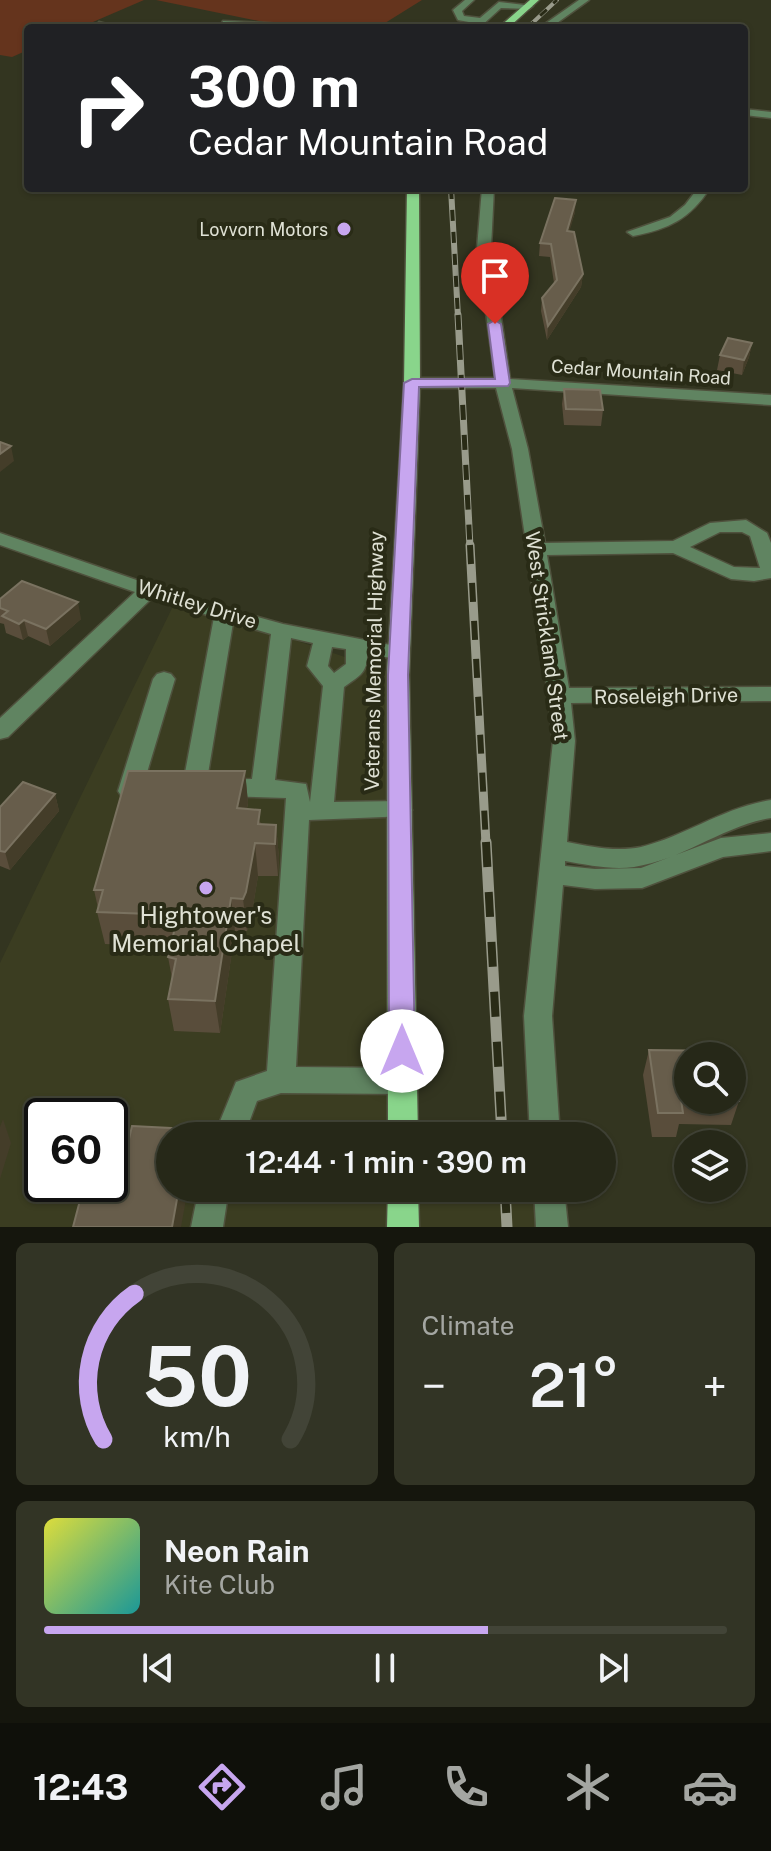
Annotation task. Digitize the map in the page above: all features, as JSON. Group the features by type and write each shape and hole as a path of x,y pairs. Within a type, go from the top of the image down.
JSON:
{"main road":[{"path":"508,24 532,3"},
{"name":"Veterans Memorial Highway","path":"403,1122 399,653 412,383 413,192"},
{"path":"403,1202 403,1227"}],"street":[{"path":"470,0 457,10 461,18 479,23 499,5 532,3"},
{"path":"550,24 585,0"},
{"path":"490,2 505,4"},
{"path":"748,115 771,115"},
{"name":"West Strickland Street","path":"488,192 484,248 503,383 520,449 560,696 564,741 538,1016 544,1122"},
{"path":"633,232 663,227 679,220 701,192"},
{"name":"Cedar Mountain Road","path":"412,383 503,383 771,400"},
{"name":"Whitley Drive","path":"0,539 149,590 282,630 399,653"},
{"path":"535,549 676,547"},
{"path":"0,731 149,590"},
{"path":"178,790 225,613"},
{"path":"262,788 282,630"},
{"path":"324,639 317,666 334,684"},
{"path":"281,1080 310,811 334,684 357,667 356,645"},
{"path":"164,679 130,791 298,790 310,811"},
{"name":"Roseleigh Drive","path":"560,696 771,694"},
{"path":"554,861 642,856 724,821 771,809"},
{"path":"310,811 400,810"},
{"path":"554,861 595,879 642,878 721,848 771,842"},
{"path":"234,1122 246,1091 281,1080 403,1081"},
{"path":"207,1227 211,1202"},
{"path":"550,1202 552,1227"}],"shaded area":[{"path":"0,0 144,0 88,24 24,24 24,52 12,57 0,55"},
{"path":"156,0 422,0 383,24 273,24"},
{"path":"176,600 398,675 403,1122 156,1122 156,1202 550,1202 552,1227 0,1227 0,963"}],"building":[{"path":"555,198 576,200 567,231 574,232 583,274 548,326 542,298 557,280 551,244 540,243"},
{"path":"728,338 752,343 744,360 720,355"},
{"path":"564,389 600,390 603,410 566,409"},
{"path":"0,442 11,446 0,454"},
{"path":"22,581 78,602 46,629 24,620 19,624 2,616 8,611 0,608 0,599"},
{"path":"128,771 245,771 237,808 260,810 258,824 276,825 275,844 255,843 243,899 231,898 215,1001 168,999 176,959 168,957 178,915 97,912 103,890 94,890"},
{"path":"23,782 55,794 5,852 0,851 0,807"},
{"path":"649,1050 674,1050 674,1113 658,1113"},
{"path":"132,1126 156,1127 156,1202 176,1202 172,1227 73,1227 80,1202 128,1202 128,1143"}],"railway":[{"path":"531,24 557,0"},
{"path":"451,192 458,317"},
{"path":"458,315 470,547"},
{"path":"470,545 486,844"},
{"path":"486,842 501,1122"},
{"path":"506,1202 507,1227"}],"place":[{"name":"Lovvorn Motors","path":"344,229"},
{"name":"Hightower's Memorial Chapel","path":"206,888"}],"route":[{"path":"402,1051 398,675 412,383 503,383 495,324"}]}
